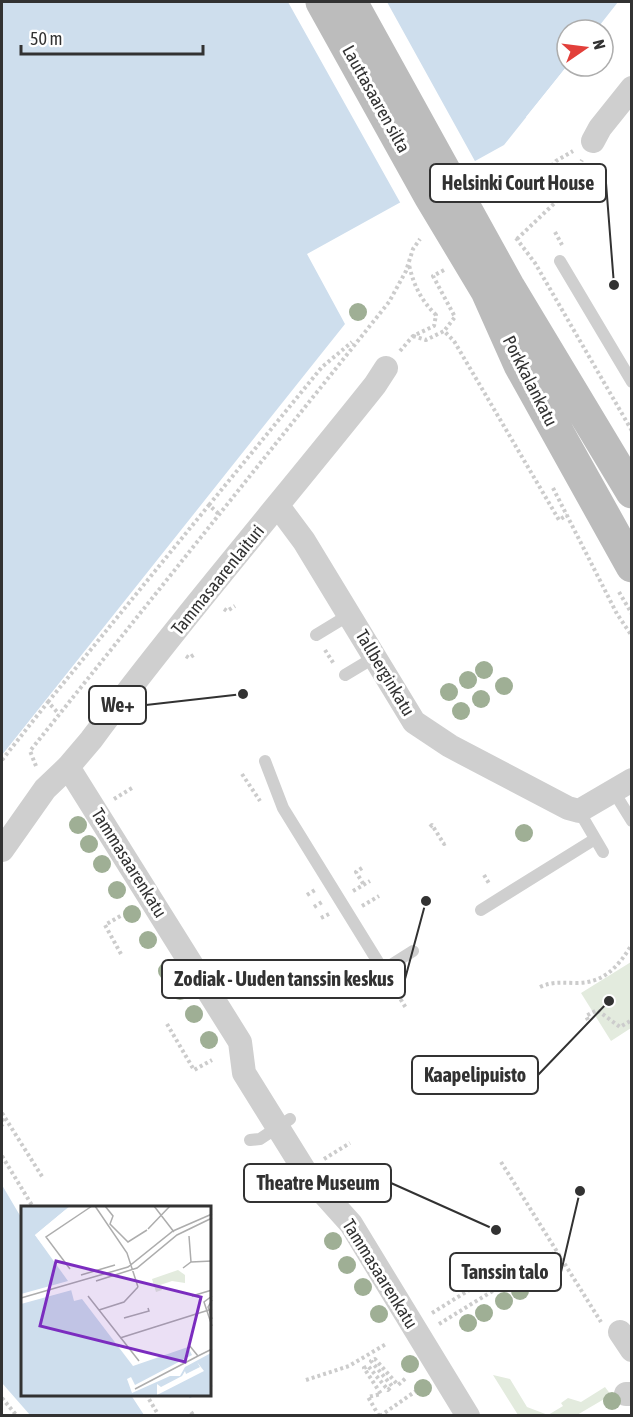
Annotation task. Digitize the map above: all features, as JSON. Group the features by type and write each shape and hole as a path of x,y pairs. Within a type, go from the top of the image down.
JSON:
{"main road":[{"name":"Lauttasaaren silta","path":"322,2 441,190"},
{"name":"Lauttasaaren silta","path":"351,2 441,190"},
{"name":"Porkkalankatu","path":"441,190 508,286 632,492"},
{"name":"Porkkalankatu","path":"441,190 520,365 632,566"}],"street":[{"path":"586,147 632,88"},
{"name":"Tammasaarenlaituri","path":"5,835 45,789 68,767 386,368"},
{"name":"Tallberginkatu","path":"278,506 300,535 414,722 450,746 568,808 579,811"},
{"name":"Tammasaarenkatu","path":"68,767 240,1042 244,1073 284,1123 308,1176 351,1224 468,1416"},
{"path":"579,811 623,786"}],"lane":[{"path":"560,261 632,382"},
{"path":"316,635 349,615"},
{"path":"345,675 375,657"},
{"path":"265,761 283,808 383,970 413,951"},
{"path":"623,786 632,821"},
{"path":"579,811 603,852"},
{"path":"481,910 595,839"},
{"path":"250,1140 260,1139 284,1123"}],"path":[{"path":"495,196 510,189 528,185 543,175 556,161 586,147"},
{"path":"512,243 561,197 586,147"},
{"path":"509,231 535,263 632,431"},
{"path":"45,789 30,751 389,302 401,281 413,249 420,239"},
{"path":"386,368 413,336 434,326 436,315 423,302 413,283 408,262"},
{"path":"413,336 426,340 444,331 455,317 433,276 444,269"},
{"path":"444,331 454,341 559,520 567,515 617,614 632,636"},
{"path":"2,760 322,367 352,342"},
{"path":"209,505 219,514"},
{"path":"316,635 342,677 345,675"},
{"path":"189,658 195,654"},
{"path":"48,702 59,714"},
{"path":"110,801 132,788"},
{"path":"430,827 432,825 444,844 446,843"},
{"path":"362,868 356,872 364,885"},
{"path":"321,918 329,914"},
{"path":"121,954 105,925 122,915"},
{"path":"540,987 552,982 595,981 621,962 632,944"},
{"path":"351,966 358,962"},
{"path":"383,970 406,1008"},
{"path":"588,1020 586,1016 597,1010 620,1027 632,1020"},
{"path":"167,1024 195,1070 212,1060"},
{"path":"2,1113 43,1178"},
{"path":"2,1119 4,1123 2,1125"},
{"path":"324,1159 350,1143"},
{"path":"2,1156 32,1206"},
{"path":"501,1162 610,1338 626,1341"},
{"path":"433,1328 556,1252"},
{"path":"427,1317 526,1255 533,1266"},
{"path":"477,1266 485,1280"},
{"path":"306,1380 349,1365 386,1344"},
{"path":"407,1377 398,1385 375,1359 371,1361 392,1386 388,1390 368,1365 364,1368 381,1394 368,1397 380,1416 416,1391"},
{"path":"147,1396 159,1416"},
{"path":"2,1398 17,1416"}],"shaded area":[{"path":"631,962 631,1028 611,1041 581,993"},
{"path":"493,1375 510,1379 527,1407 548,1415 518,1415"},
{"path":"605,1387 611,1395 577,1415 548,1415 563,1406 561,1403 568,1398 581,1402"}],"water":[{"path":"2,2 618,2 605,18 555,18 555,78 557,78 504,145 307,254 345,324 2,755"},
{"path":"2,1185 21,1217 21,1396 132,1396 144,1415 30,1415 2,1383"}],"pier":[{"path":"288,2 387,2 476,163 401,204"},
{"path":"557,78 560,78 528,119 526,117"}],"place":[{"name":"Helsinki Court House","path":"614,285"},
{"name":"We+","path":"243,694"},
{"name":"Zodiak - Uuden tanssin keskus","path":"426,901"},
{"name":"Kaapelipuisto","path":"609,1001"},
{"name":"Tanssin talo","path":"580,1191"},
{"name":"Theatre Museum","path":"496,1230"}]}
